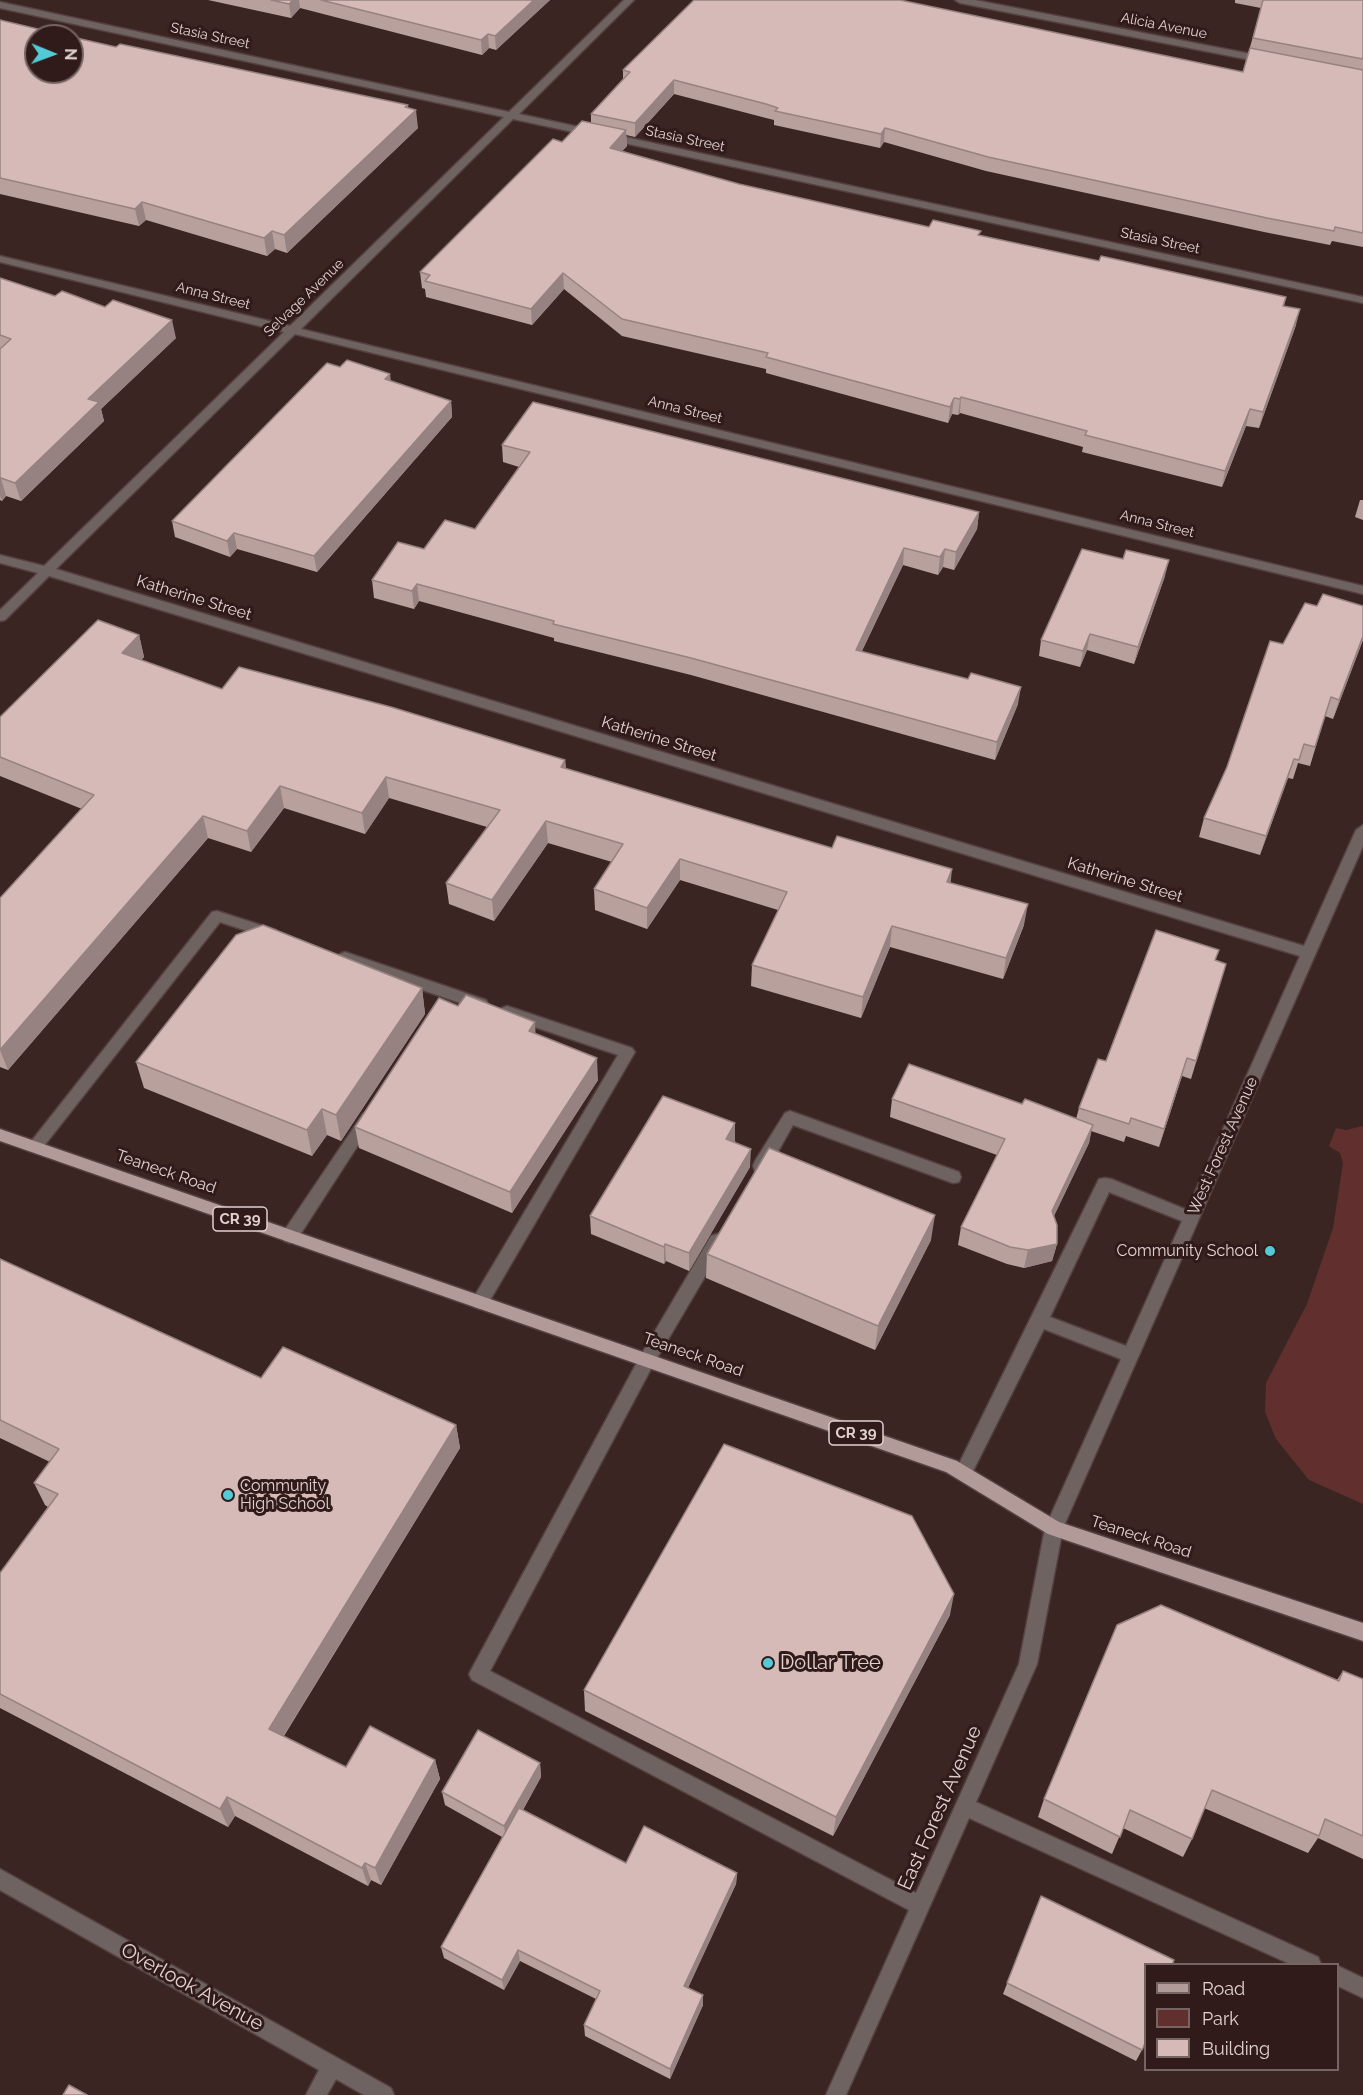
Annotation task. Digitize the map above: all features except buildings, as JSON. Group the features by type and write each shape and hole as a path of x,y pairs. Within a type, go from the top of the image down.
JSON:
{"main road":[{"name":"Teaneck Road","path":"0,1135 964,1472 1054,1528 1363,1632"}],"street":[{"name":"Selvage Avenue","path":"0,617 629,0"},
{"name":"Alicia Avenue","path":"960,0 1282,63"},
{"name":"Stasia Street","path":"0,5 1363,300"},
{"name":"Anna Street","path":"0,259 1363,590"},
{"name":"Katherine Street","path":"0,559 47,571 1309,953"},
{"name":"West Forest Avenue","path":"1054,1528 1363,830"},
{"path":"35,1147 217,916 284,938"},
{"path":"328,953 447,998 627,1052 480,1302"},
{"path":"290,1236 380,1100"},
{"path":"754,1178 790,1117 953,1177"},
{"path":"964,1472 1105,1184 1191,1218"},
{"path":"724,1228 647,1360 478,1674 922,1906"},
{"path":"1040,1320 1130,1355"},
{"name":"East Forest Avenue","path":"836,2095 1028,1664 1054,1528"},
{"path":"966,1807 1307,1963"},
{"name":"Overlook Avenue","path":"0,1879 384,2095"},
{"path":"1339,1976 1363,1988"},
{"path":"315,2095 332,2066"}],"green space":[{"path":"1363,1126 1363,1504 1309,1480 1276,1439 1265,1412 1266,1383 1307,1304 1333,1228 1343,1163 1340,1153 1329,1146 1336,1128 1346,1130"}],"place":[{"name":"Community School","path":"1270,1251"},
{"name":"Community High School","path":"228,1495"},
{"name":"Dollar Tree","path":"768,1663"}]}
